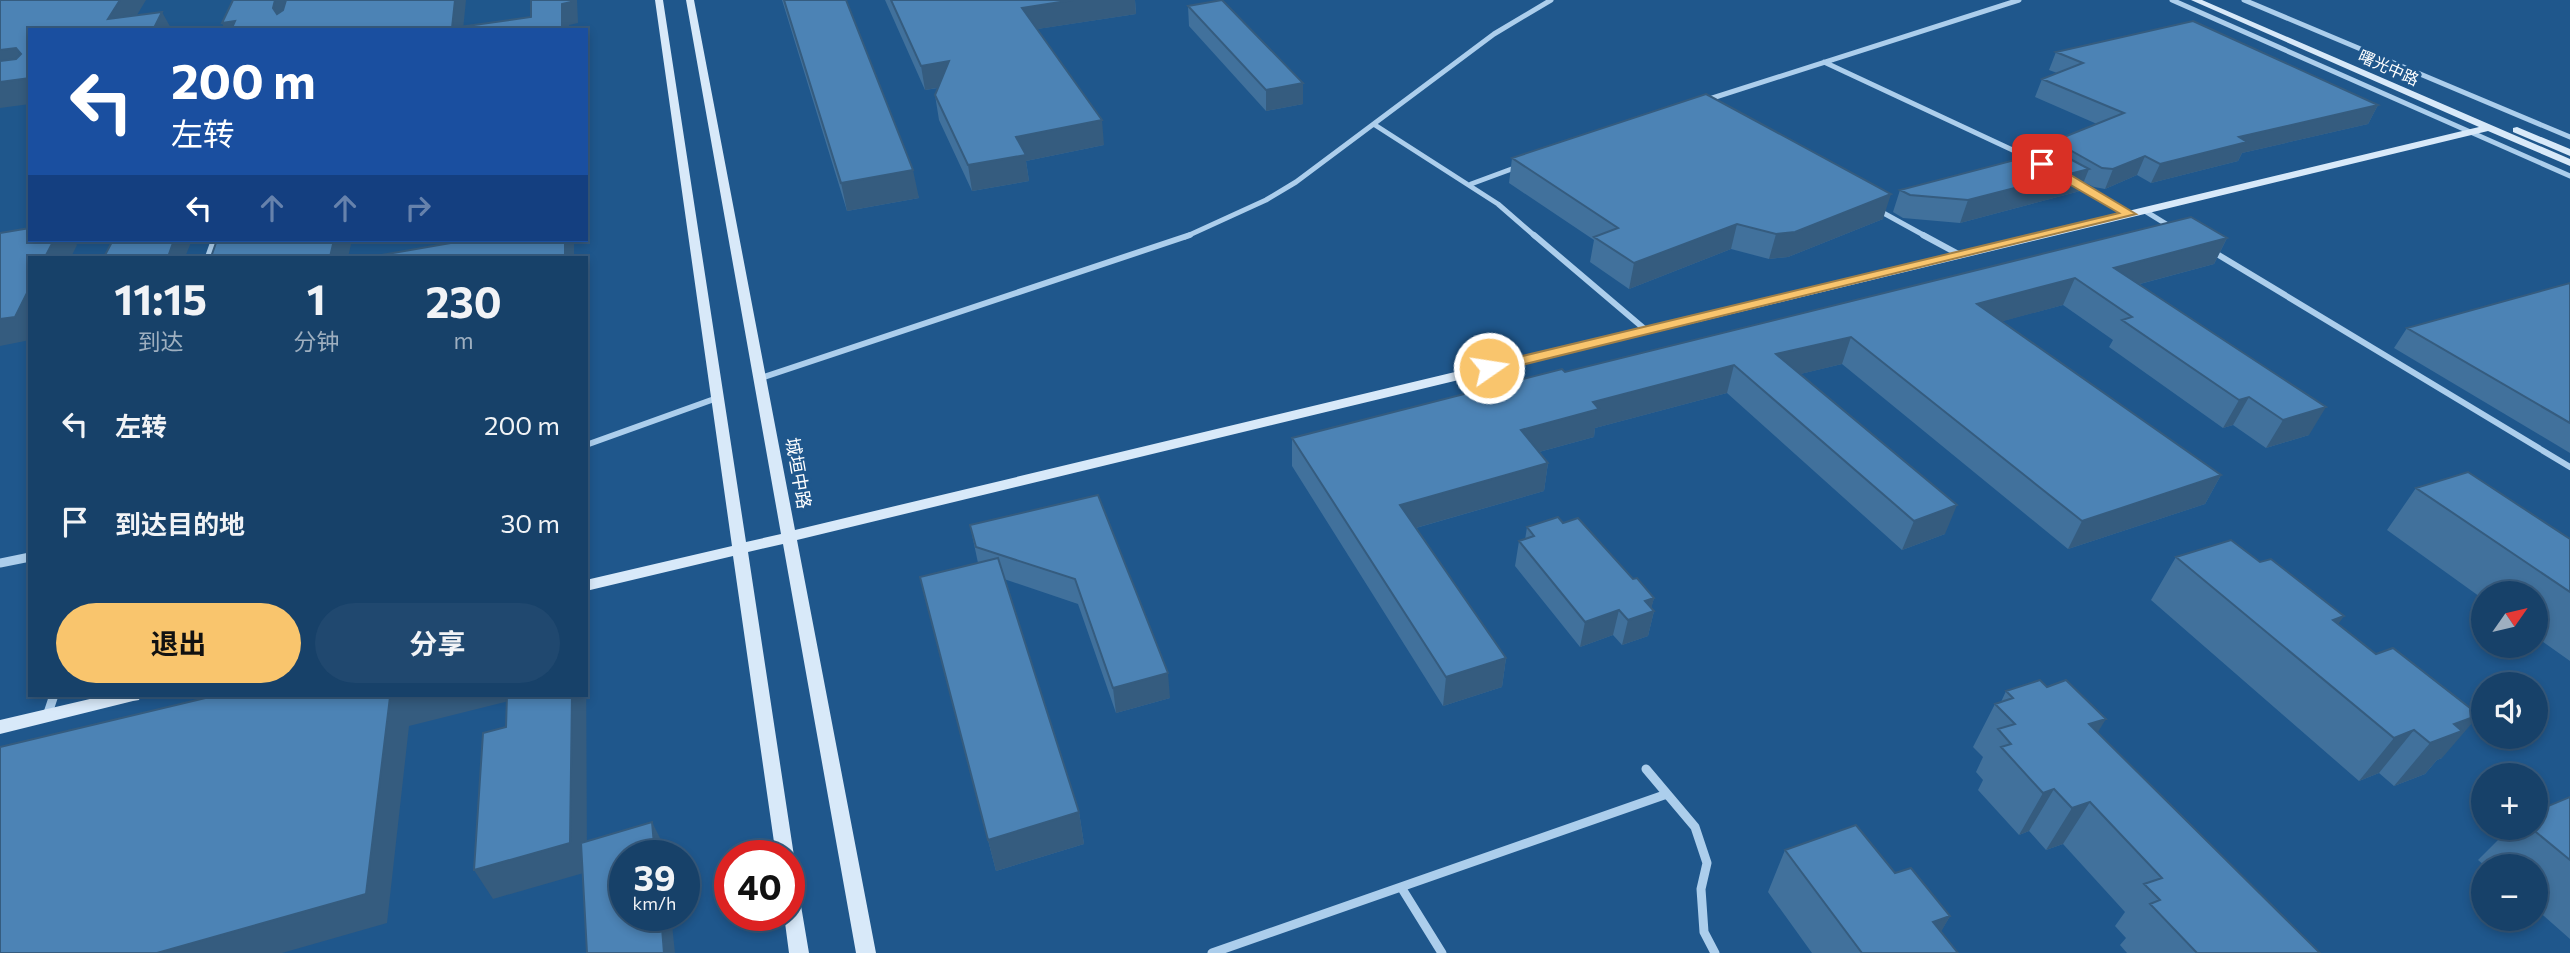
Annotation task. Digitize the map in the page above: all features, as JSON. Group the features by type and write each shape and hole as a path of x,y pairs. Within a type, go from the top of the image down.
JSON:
{"main road":[{"path":"659,0 783,840"},
{"name":"城垣中路","path":"690,0 866,953"},
{"name":"曙光中路","path":"2195,0 2570,163"},
{"name":"曙光中路","path":"2216,0 2570,153"},
{"path":"588,586 2488,128"},
{"path":"0,727 125,697"},
{"path":"796,931 799,953"}],"street":[{"path":"761,378 1202,230 1266,200 1375,125 1494,34 1551,0"},
{"path":"1691,106 2020,0"},
{"path":"2172,0 2570,176"},
{"path":"2244,0 2570,137"},
{"path":"2254,4 2268,0"},
{"path":"1824,62 2042,164"},
{"path":"1375,125 1471,184 1559,253 1647,331"},
{"path":"1471,184 1523,165"},
{"path":"2064,177 2130,214"},
{"path":"1874,208 1960,255"},
{"path":"2145,211 2180,232"},
{"path":"2204,246 2570,467"},
{"path":"588,444 717,398"},
{"path":"0,563 28,557"},
{"path":"47,716 53,697"},
{"path":"1646,769 1695,827 1707,863 1701,889 1704,932 1715,953"},
{"path":"1212,953 1667,794"},
{"path":"1401,887 1442,953"}],"building":[{"path":"0,0 120,0 108,19 162,12 154,28 28,28 28,78 0,82 0,61 16,59 21,54 16,48 0,50"},
{"path":"233,0 275,0 273,8 277,14 283,10 286,0 455,0 452,28 232,28 235,21 222,23"},
{"path":"531,0 571,0 562,4 562,28 452,28 531,17"},
{"path":"784,0 846,0 913,170 841,183"},
{"path":"891,0 1073,0 1022,8 1102,120 1016,137 1026,155 968,165 935,95 949,61 921,66"},
{"path":"1222,0 1303,83 1266,90 1188,6"},
{"path":"2193,21 2378,105 2239,137 2247,142 2160,164 2145,156 2113,169 2102,168 2054,141 2124,113 2042,79 2083,63 2056,52"},
{"path":"1706,94 1891,194 1795,232 1776,234 1737,224 1634,263 1594,237 1618,228 1512,158"},
{"path":"2053,150 2089,169 1968,200 1910,195 1900,190"},
{"path":"2191,217 2227,238 2114,268 2326,407 2283,420 2249,397 2239,400 2122,320 2132,317 2075,278 1977,304 2221,475 2082,521 1851,337 1776,354 1957,505 1914,521 1734,365 1593,402 1599,409 1521,430 1548,463 1400,505 1506,658 1446,677 1292,438 1562,369 1565,372"},
{"path":"28,228 28,242 53,242 46,256 28,256 28,291 15,317 0,319 0,233"},
{"path":"112,242 173,242 168,256 105,256"},
{"path":"216,242 334,242 330,256 211,256"},
{"path":"456,242 565,242 565,256 376,256"},
{"path":"2570,283 2570,423 2407,328"},
{"path":"2468,472 2570,539 2570,592 2416,488"},
{"path":"1098,495 1168,673 1113,688 1075,579 976,547 970,525"},
{"path":"1558,517 1563,523 1578,518 1633,579 1637,578 1654,598 1645,601 1654,611 1628,620 1619,610 1585,622 1519,541 1534,536 1527,527"},
{"path":"2231,540 2260,562 2271,559 2344,616 2333,620 2376,654 2393,648 2471,709 2471,718 2454,724 2462,731 2430,743 2414,730 2394,738 2176,557"},
{"path":"998,558 1079,812 988,840 920,577"},
{"path":"2040,680 2047,687 2066,680 2106,719 2089,724 2320,953 2197,953 2150,904 2160,900 2144,884 2162,878 2090,802 2072,808 2054,789 2043,793 2001,747 2011,744 1998,729 2015,724 1995,704 2013,698 2006,691"},
{"path":"210,697 390,697 366,894 157,953 0,953 0,747"},
{"path":"507,697 572,697 570,843 474,870 483,733 506,727"},
{"path":"2570,797 2570,860 2546,840 2548,840 2548,806"},
{"path":"652,822 654,840 609,840 609,931 662,931 664,953 587,953 581,843"},
{"path":"1856,825 1895,873 1911,868 1950,916 1933,922 1958,953 1862,953 1785,850"}],"route":[{"path":"1489,368 2130,214 2042,164"}]}
